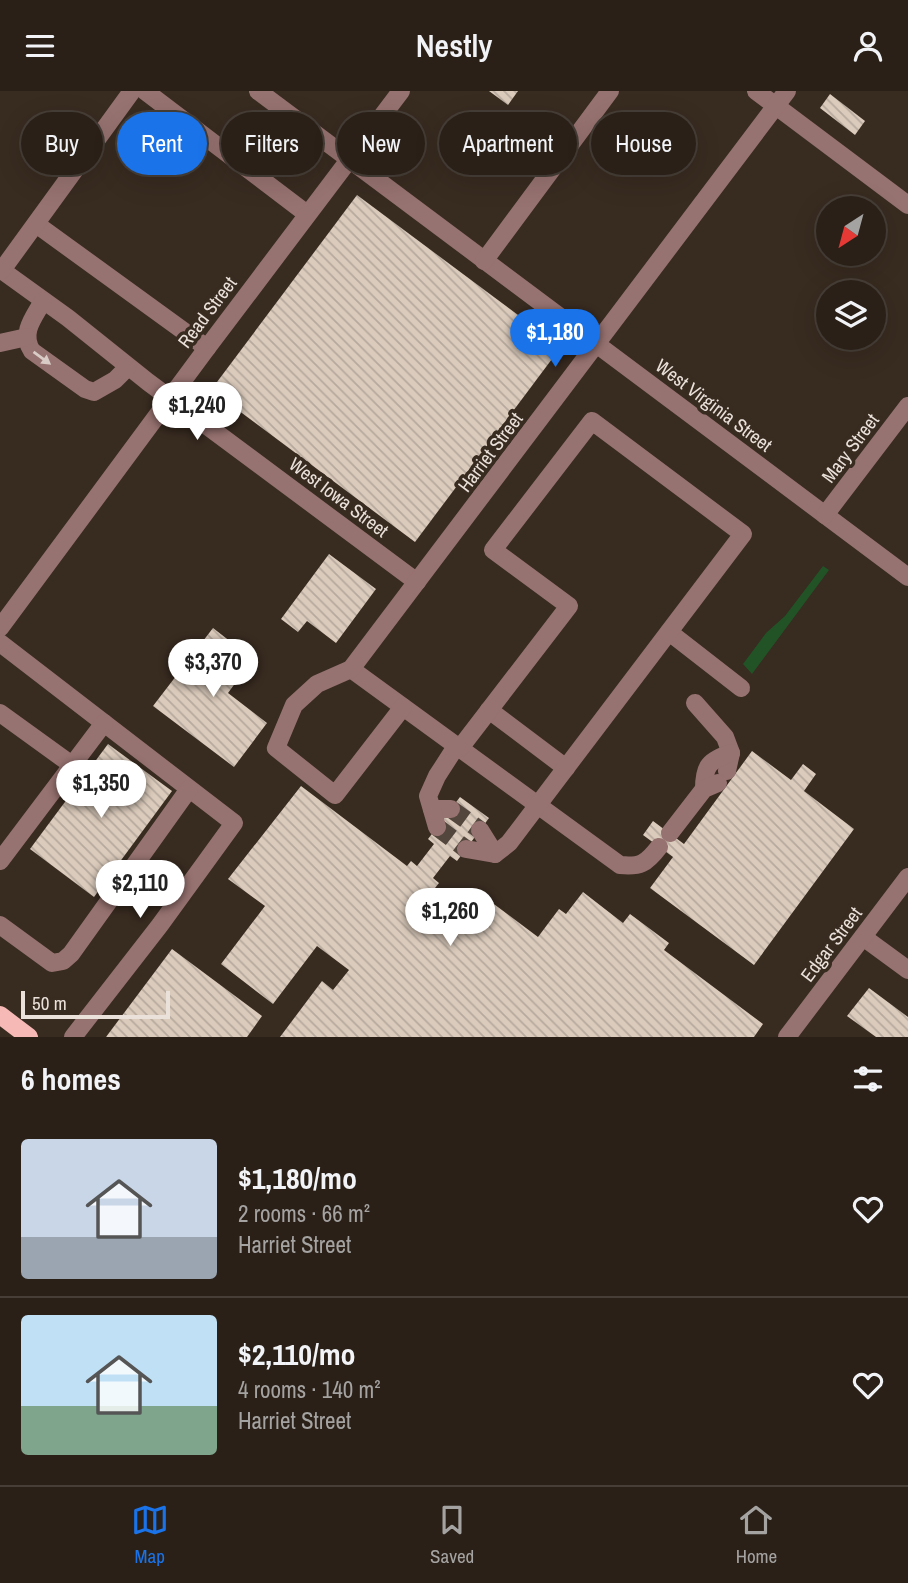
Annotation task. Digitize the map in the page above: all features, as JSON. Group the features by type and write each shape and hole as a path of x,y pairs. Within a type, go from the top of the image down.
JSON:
{"main road":[{"path":"0,1015 29,1037"}],"street":[{"path":"1,270 132,91"},
{"path":"145,91 307,214"},
{"name":"West Virginia Street","path":"258,91 337,152"},
{"name":"Read Street","path":"385,112 401,91"},
{"path":"484,261 610,91"},
{"path":"756,91 908,205"},
{"name":"Harriet Street","path":"351,669 787,91"},
{"name":"Read Street","path":"0,628 337,174"},
{"name":"West Virginia Street","path":"368,175 908,577"},
{"path":"36,224 206,348"},
{"name":"West Iowa Street","path":"1,270 417,582"},
{"path":"43,301 28,327 26,343 32,351 85,390 94,392 115,380 128,367"},
{"path":"0,343 27,337"},
{"name":"Mary Street","path":"825,515 908,406"},
{"path":"437,827 428,796 437,776 569,606 493,550 592,421 743,534 509,843 495,854 466,849"},
{"path":"669,632 741,688"},
{"path":"0,643 234,823 160,925 73,1037"},
{"path":"403,706 335,795 276,748 294,705 317,684 351,669 403,706 592,843 620,865 637,866 652,857 720,774 725,737 695,703"},
{"path":"489,710 566,768"},
{"path":"0,713 72,765"},
{"path":"0,861 104,723"},
{"path":"0,925 52,963 63,961 71,954 189,789"},
{"path":"432,809 452,809"},
{"path":"480,830 495,854"},
{"name":"Edgar Street","path":"787,1037 908,877"},
{"path":"863,937 908,970"}],"green space":[{"path":"823,566 829,570 752,674 743,664 766,633 785,616"}],"building":[{"path":"489,91 518,91 508,105"},
{"path":"830,94 865,121 855,135 820,108"},
{"path":"357,195 561,347 415,542 211,390"},
{"path":"329,554 376,589 336,643 307,621 298,632 281,619"},
{"path":"213,628 253,659 228,693 267,723 234,767 153,706"},
{"path":"108,744 172,791 94,897 30,849"},
{"path":"752,751 791,780 803,764 816,774 804,791 854,829 754,965 650,888 673,857 643,835 653,821 684,844"},
{"path":"301,786 407,866 411,861 417,866 434,844 428,839 460,797 489,818 457,861 450,856 433,878 439,883 431,893 458,913 475,890 538,937 559,909 566,914 583,892 623,923 630,914 669,943 664,950 763,1024 754,1037 280,1037 322,981 333,990 349,970 317,946 273,1004 221,964 265,906 228,879"},
{"path":"172,949 262,1016 247,1037 106,1037"},
{"path":"869,988 908,1017 908,1037 876,1037 847,1016"}],"tunnel":[{"path":"451,809 480,830"},
{"path":"437,827 466,849"}]}
